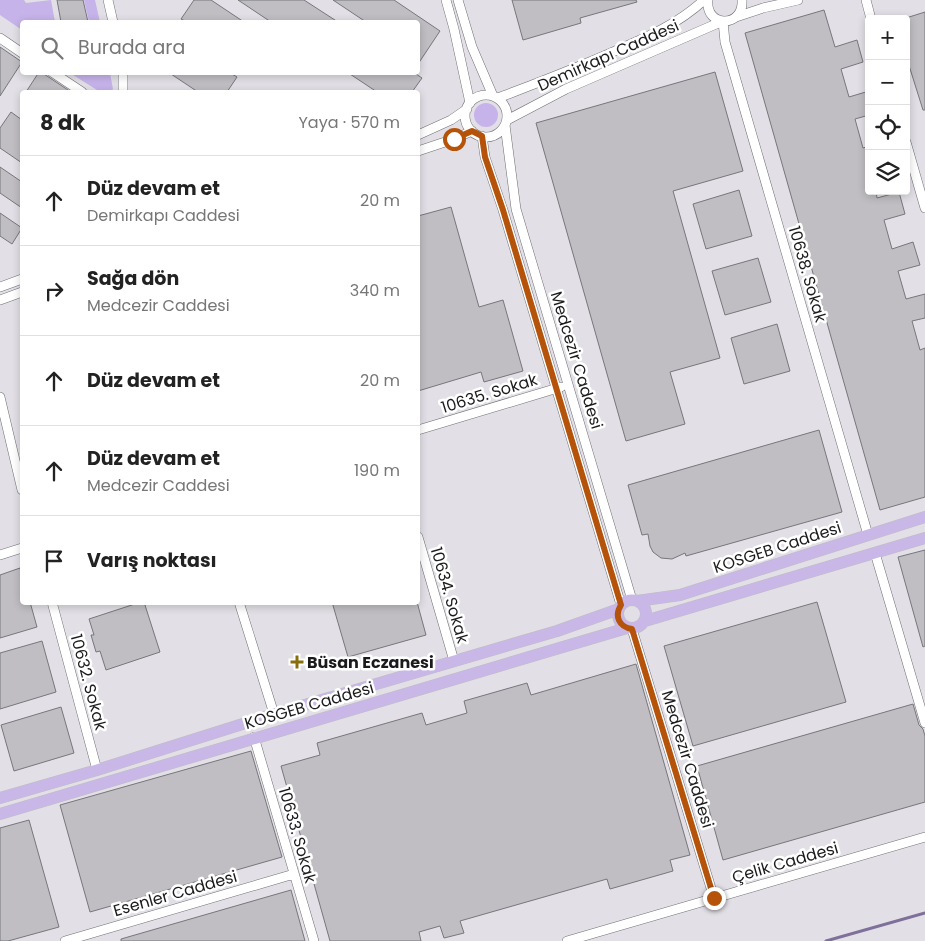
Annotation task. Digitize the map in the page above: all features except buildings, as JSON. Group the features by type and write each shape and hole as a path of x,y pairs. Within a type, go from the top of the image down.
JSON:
{"main road":[{"name":"KOSGEB Caddesi","path":"635,600 680,595 925,517"},
{"name":"KOSGEB Caddesi","path":"645,621 925,538"},
{"path":"635,600 642,603 646,612 645,621 640,627 630,628 620,622 618,613 620,607 635,600"},
{"name":"KOSGEB Caddesi","path":"0,798 557,630 620,607"},
{"name":"KOSGEB Caddesi","path":"0,814 254,737 630,628"}],"street":[{"path":"108,0 113,20"},
{"path":"446,0 454,29 468,106 466,120 472,131 487,137 497,133 506,122 506,108 496,97 472,47 458,0"},
{"name":"Demirkapı Caddesi","path":"496,97 563,74 664,30 688,14 704,0"},
{"path":"708,0 711,14 716,19 723,21"},
{"path":"736,17 741,10 742,0"},
{"name":"Demirkapı Caddesi","path":"506,122 566,89 723,21 763,8 798,0"},
{"path":"866,0 870,15"},
{"name":"10638. Sokak","path":"723,21 725,42 868,535"},
{"path":"0,38 20,52"},
{"path":"56,75 79,90"},
{"path":"123,75 123,90"},
{"path":"420,134 450,120 480,96 496,97"},
{"name":"Medcezir Caddesi","path":"506,122 516,209 635,600"},
{"path":"420,150 472,131"},
{"name":"Medcezir Caddesi","path":"482,136 485,157 503,210 620,607"},
{"path":"908,150 925,208"},
{"path":"0,287 20,280"},
{"path":"0,300 20,293"},
{"name":"10635. Sokak","path":"420,429 569,385"},
{"path":"0,397 20,482"},
{"name":"10634. Sokak","path":"420,544 454,661"},
{"path":"0,555 20,549"},
{"path":"875,553 925,723"},
{"name":"10632. Sokak","path":"53,605 97,770"},
{"path":"239,605 274,714"},
{"name":"Medcezir Caddesi","path":"630,628 714,898"},
{"name":"10633. Sokak","path":"254,737 314,941"},
{"name":"Çelik Caddesi","path":"566,941 925,837"},
{"name":"Esenler Caddesi","path":"64,941 294,874"}],"shaded area":[{"path":"0,0 24,0 26,3 51,0 55,20 20,20 20,29 0,15"},
{"path":"84,0 95,0 100,20 89,20"},
{"path":"73,75 110,75 113,89 97,90"},
{"path":"486,103 495,106 498,115 495,124 486,127 477,124 474,115 477,106"}],"waterway":[{"path":"826,941 925,913"}],"place":[{"name":"Büsan Eczanesi","path":"297,662"}],"route":[{"path":"454,139 472,131 482,136 485,157 503,210 621,605 618,618 623,626 632,629 714,898"}]}
